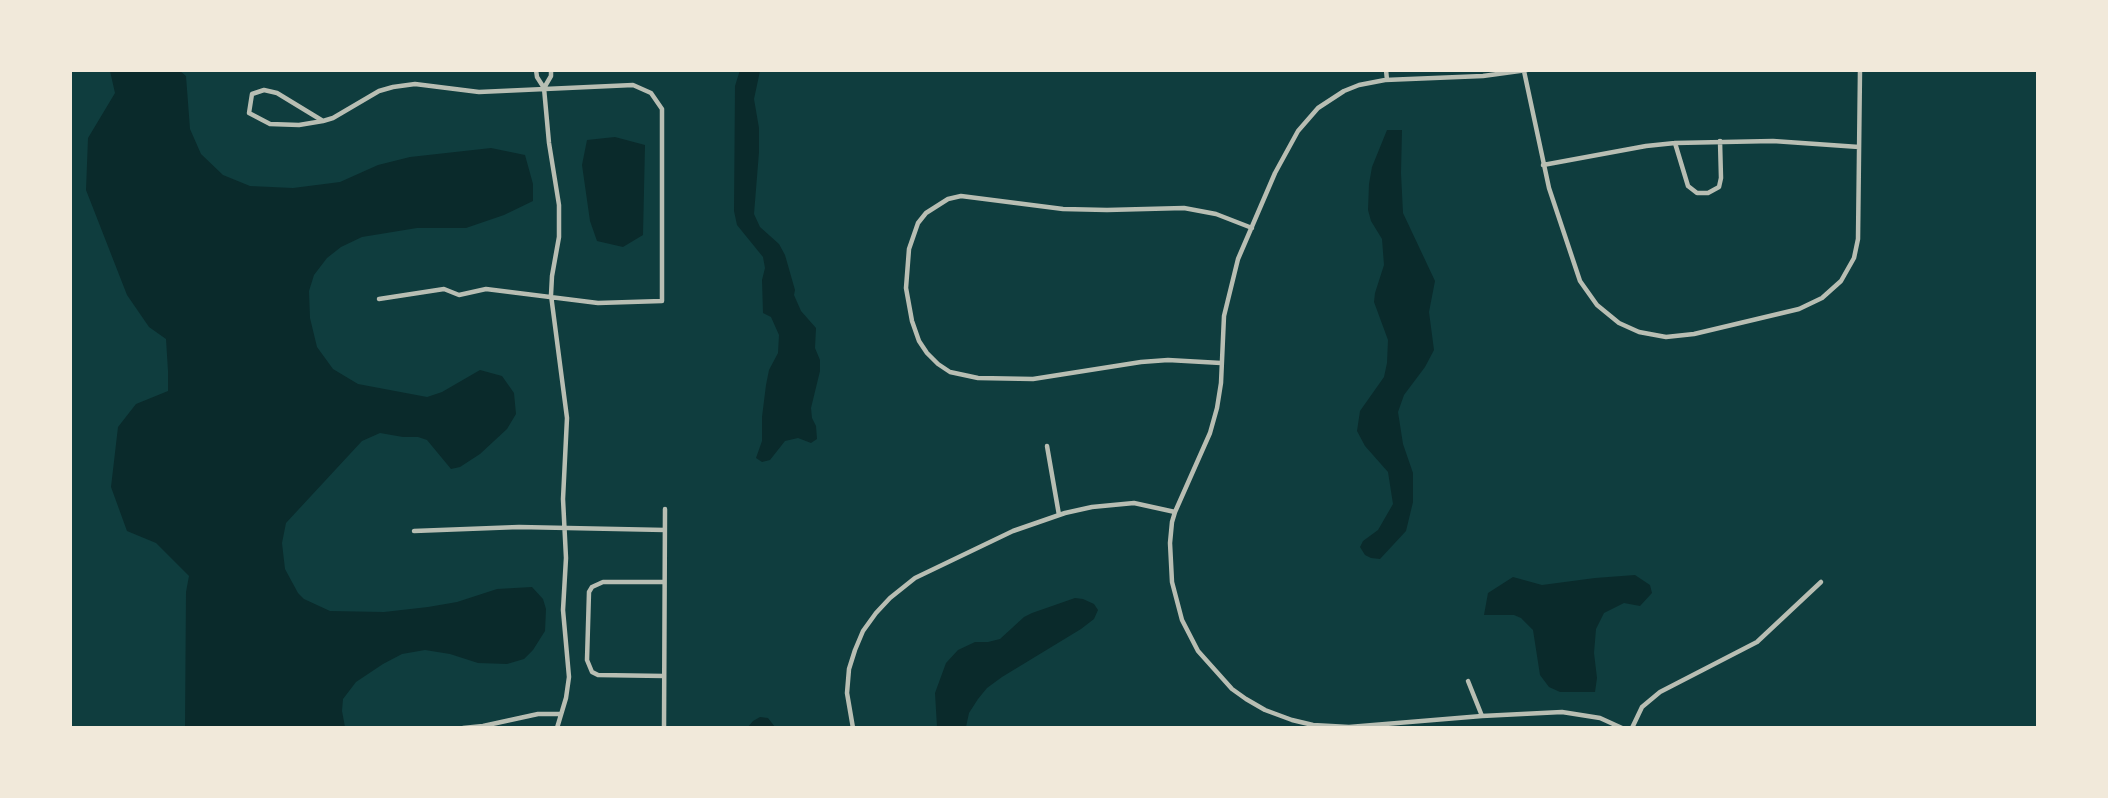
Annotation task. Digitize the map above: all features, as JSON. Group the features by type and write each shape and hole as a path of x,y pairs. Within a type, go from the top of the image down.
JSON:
{"street":[{"path":"536,70 537,77 544,88 545,114 560,225 551,296 567,418 563,499 565,529 563,610 568,677 566,698 557,728"},
{"path":"544,88 551,76 551,70"},
{"path":"1386,70 1387,80"},
{"path":"1409,70 1409,80"},
{"path":"1622,728 1600,718 1562,712 1482,716 1408,725 1349,727 1313,725 1265,710 1232,689 1198,651 1187,633 1176,603 1170,563 1170,543 1175,512 1210,433 1221,383 1224,316 1238,259 1275,173 1298,131 1307,119 1331,99 1344,91 1387,80 1483,76 1525,71 1543,165 1574,268 1592,299 1607,315 1632,329 1652,335 1680,336 1799,309 1811,305 1833,290 1848,270 1857,245 1860,70"},
{"path":"322,121 277,93 264,90 252,94 249,113 270,124 299,125 322,121 333,118 379,91 407,84 429,84 479,92 633,85 651,93 662,109 662,301 598,303 486,289 459,295 444,289 379,299"},
{"path":"1675,143 1688,186 1697,193 1708,193 1719,187 1721,178 1720,141"},
{"path":"1543,165 1646,146 1675,143 1773,141 1860,147"},
{"path":"1221,363 1168,360 1141,362 1033,379 978,378 950,372 927,353 919,341 912,321 906,288 909,249 918,223 926,213 942,201 961,196 1063,209 1185,208 1216,214 1252,228"},
{"path":"1047,446 1059,515"},
{"path":"853,728 847,693 849,669 863,631 890,598 915,578 995,539 1059,515 1092,507 1134,503 1175,512"},
{"path":"664,728 665,509"},
{"path":"414,531 502,527 665,530"},
{"path":"664,582 603,582 592,587 588,592 587,660 592,672 598,675 664,676"},
{"path":"1632,728 1642,707 1660,692 1757,642 1821,582"},
{"path":"1468,681 1482,716"},
{"path":"463,728 538,714 561,714"}],"water":[{"path":"740,70 760,71 754,99 759,128 759,152 754,214 760,227 779,244 785,255 795,290 794,295 801,311 816,328 815,348 820,360 820,371 811,408 817,439 811,443 798,438 785,441 770,460 762,462 756,458 762,441 766,385 769,370 778,353 779,335 771,317 763,313 762,280 765,268 763,257 737,225 734,211 735,86"},
{"path":"110,71 180,71 186,76 190,129 201,154 223,175 250,186 293,188 340,182 378,165 410,157 491,148 525,155 533,184 533,201 504,215 466,228 417,228 362,237 341,247 327,258 314,275 309,291 310,318 317,347 333,369 358,384 427,397 442,392 480,370 502,376 514,393 516,414 507,429 480,454 460,467 451,469 427,440 418,437 380,433 362,441 286,523 282,543 285,569 298,593 304,599 330,611 384,612 428,607 457,602 497,589 532,587 543,599 546,609 545,631 533,650 524,659 507,664 478,663 450,654 425,650 402,654 356,682 343,699 342,711 345,727 185,727 186,592 189,576 156,543 127,531 111,487 118,427 136,404 168,391 168,371 166,339 149,327 127,295 86,190 88,138 115,93"},
{"path":"1387,130 1402,130 1403,213 1435,281 1429,312 1434,350 1425,367 1404,395 1398,412 1403,444 1413,473 1413,502 1406,531 1380,559 1365,555 1360,547 1363,541 1378,530 1393,504 1388,472 1365,446 1357,431 1360,411 1384,377 1387,363 1388,340 1374,302 1384,265 1382,239 1371,221 1368,210 1372,167"},
{"path":"615,137 645,145 643,235 623,247 597,241 590,221 582,165 587,140"},
{"path":"1635,575 1650,585 1652,593 1640,606 1624,603 1604,613 1596,629 1595,692 1560,692 1549,687 1540,675 1533,630 1521,618 1514,615 1484,615 1488,593 1513,577 1542,585"},
{"path":"1075,598 1094,604 1098,610 1094,619 987,688 969,713 966,727 937,727 935,693 946,663 958,650 975,642 1000,639 1024,617"},
{"path":"760,717 768,718 775,727 748,727"}]}
